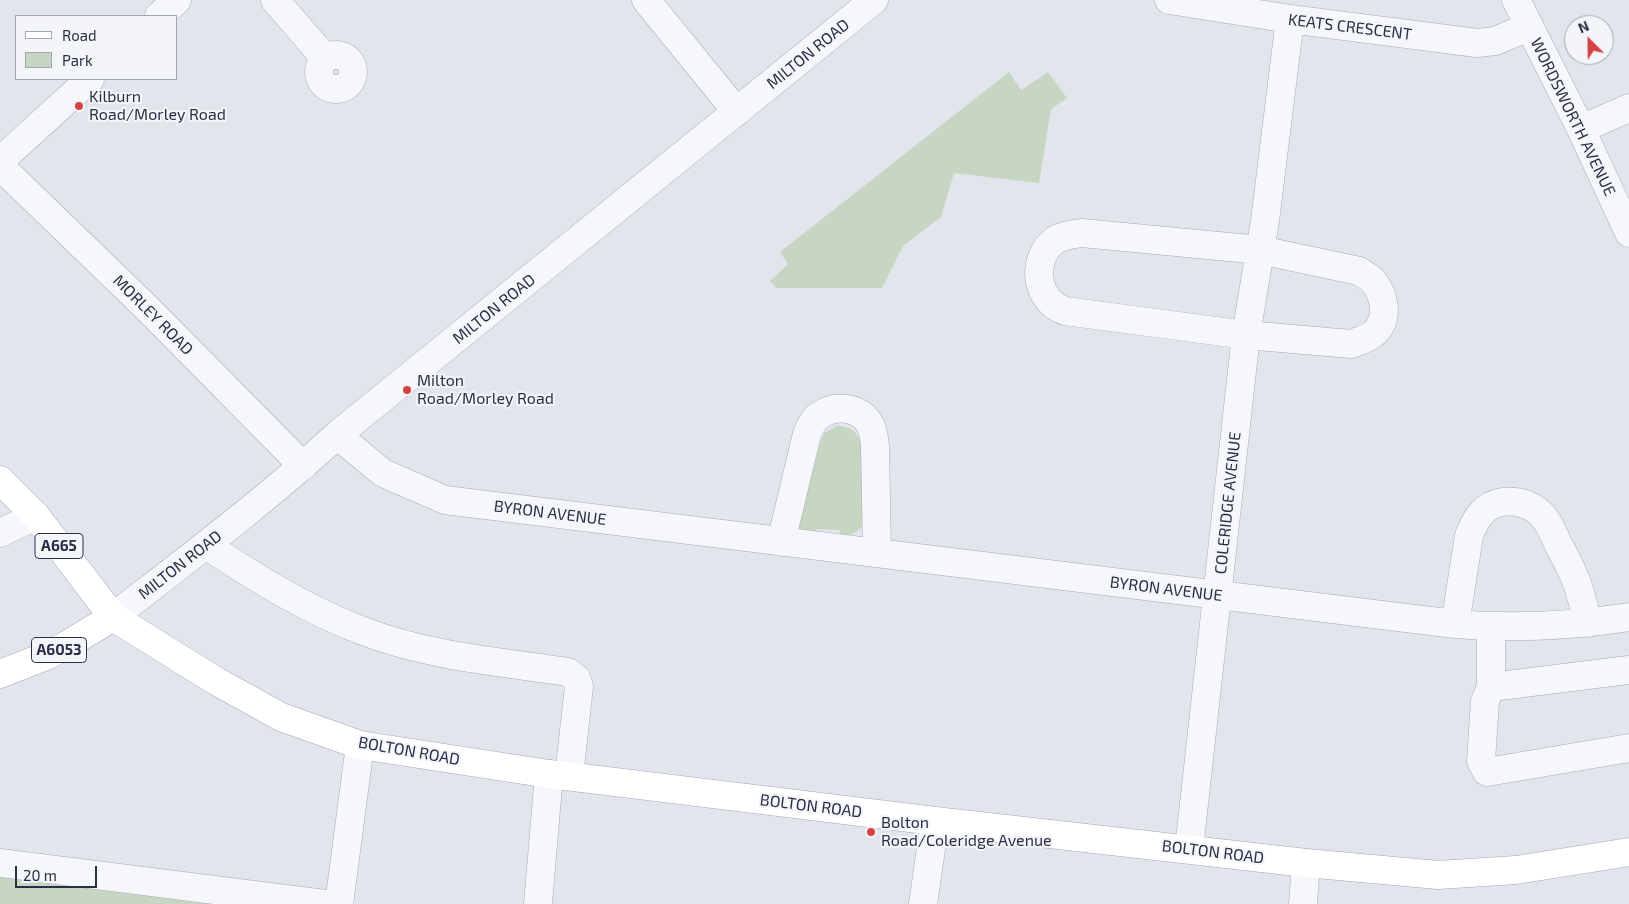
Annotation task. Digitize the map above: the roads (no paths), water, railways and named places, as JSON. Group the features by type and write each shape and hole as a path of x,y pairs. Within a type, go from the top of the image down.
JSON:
{"main road":[{"name":"A665","path":"0,480 36,516 113,617"},
{"name":"A6053","path":"0,674 59,650 113,617"},
{"name":"BOLTON ROAD","path":"113,617 216,681 281,717 360,745 559,775 1306,864 1438,875 1516,870 1629,852"}],"street":[{"path":"160,15 177,0"},
{"path":"275,0 325,58"},
{"path":"646,0 737,112"},
{"name":"MILTON ROAD","path":"113,617 206,545 303,466 337,435 874,0"},
{"name":"KEATS CRESCENT","path":"1169,0 1290,19 1477,43 1495,41 1529,27"},
{"name":"WORDSWORTH AVENUE","path":"1516,0 1581,129 1629,233"},
{"name":"COLERIDGE AVENUE","path":"1189,850 1246,335 1260,250 1290,19"},
{"path":"0,161 89,80"},
{"path":"1581,129 1629,108"},
{"name":"MORLEY ROAD","path":"0,166 149,310 303,466"},
{"path":"1082,233 1260,250 1358,271 1371,279 1380,292 1384,303 1384,314 1380,325 1374,333 1363,340 1351,344 1246,335 1065,311 1054,305 1047,297 1041,285 1038,273 1040,260 1056,240 1068,235 1082,233"},
{"path":"781,542 809,428 819,415 829,410 841,408 852,410 862,415 870,424 874,433 877,553"},
{"name":"BYRON AVENUE","path":"337,435 383,473 445,500 1455,624 1518,627 1588,623 1629,616"},
{"path":"1455,624 1469,536 1474,523 1483,511 1494,503 1506,501 1519,502 1531,506 1542,514 1551,528 1578,586 1588,623"},
{"path":"0,533 36,516"},
{"path":"206,545 256,578 301,602 363,631 450,655 568,672 576,678 579,686 559,775 538,904"},
{"path":"1491,627 1492,687 1485,702 1481,761 1487,772 1629,748"},
{"path":"1492,687 1629,670"},
{"path":"339,904 360,745"},
{"path":"923,904 935,821"},
{"path":"0,863 325,904"},
{"path":"1303,904 1306,864"}],"place":[{"name":"Kilburn Road/Morley Road","path":"79,106"},
{"name":"Milton Road/Morley Road","path":"407,390"},
{"name":"Bolton Road/Coleridge Avenue","path":"871,832"}]}
